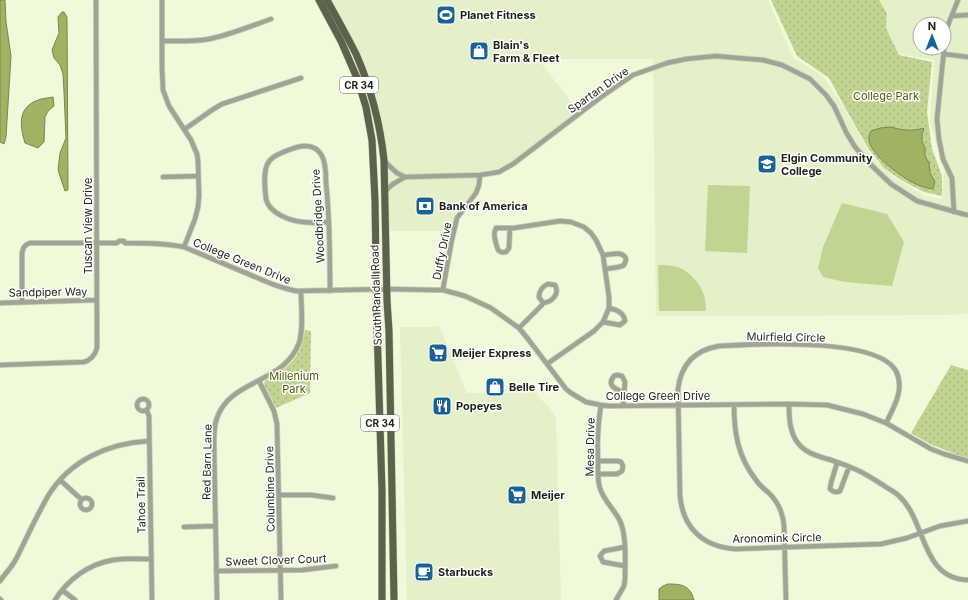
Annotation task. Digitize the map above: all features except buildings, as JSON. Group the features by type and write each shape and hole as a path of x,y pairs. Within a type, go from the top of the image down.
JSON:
{"main road":[{"name":"South Randall Road","path":"319,0 335,29 358,78 372,140 382,491 382,600"},
{"name":"South Randall Road","path":"327,0 355,53 368,85 377,117 384,160 394,600"}],"street":[{"name":"Tuscan View Drive","path":"0,366 84,362 88,361 94,355 97,348 96,0"},
{"path":"162,0 163,90 169,106 192,140 197,154 199,196 197,215 184,247"},
{"path":"958,0 952,16 968,15"},
{"path":"162,41 210,39 271,19"},
{"path":"952,55 968,57"},
{"name":"Spartan Drive","path":"405,177 480,175 499,172 513,164 601,97 633,75 667,63 686,59 716,56 763,60 782,66 810,79 826,95 834,106 855,147 891,184 917,201 968,215"},
{"path":"944,56 937,119 943,159 952,178 954,212"},
{"path":"185,129 222,104 301,78"},
{"name":"Woodbridge Drive","path":"328,222 310,223 296,221 275,212 270,208 266,199 266,171 267,165 273,157 299,146 311,147 319,151 322,156 327,190 328,222 330,290"},
{"path":"384,160 397,173 405,177"},
{"name":"Duffy Drive","path":"443,290 457,218 476,192 479,185 480,175"},
{"path":"163,177 198,176"},
{"path":"384,192 393,184 405,177"},
{"path":"510,228 509,248 506,252 500,251 497,248 494,235 496,228 510,228 560,221 571,222 584,227 596,240 602,255 609,297 609,308 603,322 594,331 547,364"},
{"name":"College Green Drive","path":"22,302 22,253 23,247 30,243 117,243 124,241 125,243 164,244 184,247 272,284 301,291 376,289 443,290 465,296 491,308 519,328 566,390 586,402 601,405 623,406 827,405 863,414 886,423 937,452 968,461"},
{"path":"602,255 619,254 623,255 626,261 621,266 605,269"},
{"path":"519,328 543,303 550,301 557,293 556,288 552,284 545,285 540,291 539,297 543,303"},
{"name":"Red Barn Lane","path":"217,600 214,436 217,418 225,404 233,396 239,391 281,368 295,352 301,333 301,291"},
{"name":"Sandpiper Way","path":"0,302 97,300"},
{"path":"603,322 620,324 625,321 623,314 609,308"},
{"name":"Muirfield Circle","path":"679,405 678,389 680,378 687,364 695,355 709,348 727,345 807,344 840,347 873,355 888,362 896,371 899,380 899,393 886,423"},
{"name":"Columbine Drive","path":"259,381 274,411 278,429 281,600"},
{"path":"623,406 624,393"},
{"path":"789,404 790,428 794,438 800,445 810,454 858,470 897,494 907,505 926,548 937,566 945,573 954,577 968,580"},
{"name":"Mesa Drive","path":"601,405 598,433 599,486 620,520 623,528 625,547 624,586 616,600"},
{"name":"Aronomink Circle","path":"679,405 680,501 684,514 693,530 701,538 722,547 736,549 873,545 898,540 946,524 968,521"},
{"path":"734,405 735,431 741,452 756,481 769,493 778,506 784,520 786,600"},
{"name":"Tahoe Trail","path":"147,411 149,416 152,600"},
{"path":"0,581 14,563 49,495 60,480 70,470 98,452 121,444 149,441"},
{"path":"598,462 618,461 621,462 623,466 622,472 617,474 598,474"},
{"path":"837,463 831,483 830,489 832,491 840,491 849,467"},
{"path":"60,480 81,499"},
{"path":"279,495 311,495 333,498"},
{"path":"184,527 215,526"},
{"path":"625,547 604,551 600,556 603,562 625,566"},
{"path":"55,600 69,582 81,573 98,564 114,560 151,559"},
{"name":"Sweet Clover Court","path":"216,571 313,570 336,566"},
{"path":"62,590 75,600"}],"shaded area":[{"path":"0,0 5,0 6,22 11,56 6,137 4,144 0,142"},
{"name":"Elgin Community College","path":"329,0 768,0 793,57 824,77 843,106 871,156 896,179 925,196 942,199 944,171 930,122 934,60 899,54 886,28 888,13 879,0 968,0 968,314 656,316 653,59 542,59 532,51 578,111 510,163 497,169 477,172 477,185 456,218 452,231 387,231 386,159 380,116 366,73"},
{"path":"62,12 64,12 67,17 68,190 65,191 58,170 60,153 66,138 63,74 60,65 54,58 52,50 59,33 58,17"},
{"path":"53,97 54,106 48,111 45,117 44,142 38,148 25,143 21,122 24,111 33,102"},
{"path":"891,127 907,130 924,129 922,141 925,148 925,156 929,163 930,173 935,182 933,189 920,186 892,169 873,149 869,143 871,131"},
{"path":"439,326 467,393 537,392 537,396 554,414 556,419 561,600 407,600 400,327"},
{"path":"668,584 684,586 690,591 694,600 659,600 659,589"}],"green space":[{"name":"College Park","path":"771,0 879,0 887,13 886,28 899,55 932,62 927,112 932,149 942,176 942,196 924,192 901,180 884,168 868,148 829,78 797,56"},
{"path":"708,185 750,186 747,253 705,251"},
{"path":"842,203 887,214 904,242 892,286 845,282 823,277 818,268 823,247"},
{"path":"658,265 677,267 684,270 691,276 703,291 706,311 659,311"},
{"name":"Millenium Park","path":"305,330 311,331 310,393 276,408 264,384 265,381 281,372 292,362 300,348"},
{"path":"951,365 968,370 968,458 930,444 911,433"}],"place":[{"name":"Planet Fitness","path":"446,15"},
{"name":"Blain's Farm & Fleet","path":"479,51"},
{"name":"Elgin Community College","path":"767,164"},
{"name":"Bank of America","path":"425,206"},
{"name":"Meijer Express","path":"438,353"},
{"name":"Belle Tire","path":"495,387"},
{"name":"Popeyes","path":"442,406"},
{"name":"Meijer","path":"517,495"},
{"name":"Starbucks","path":"424,572"}]}
